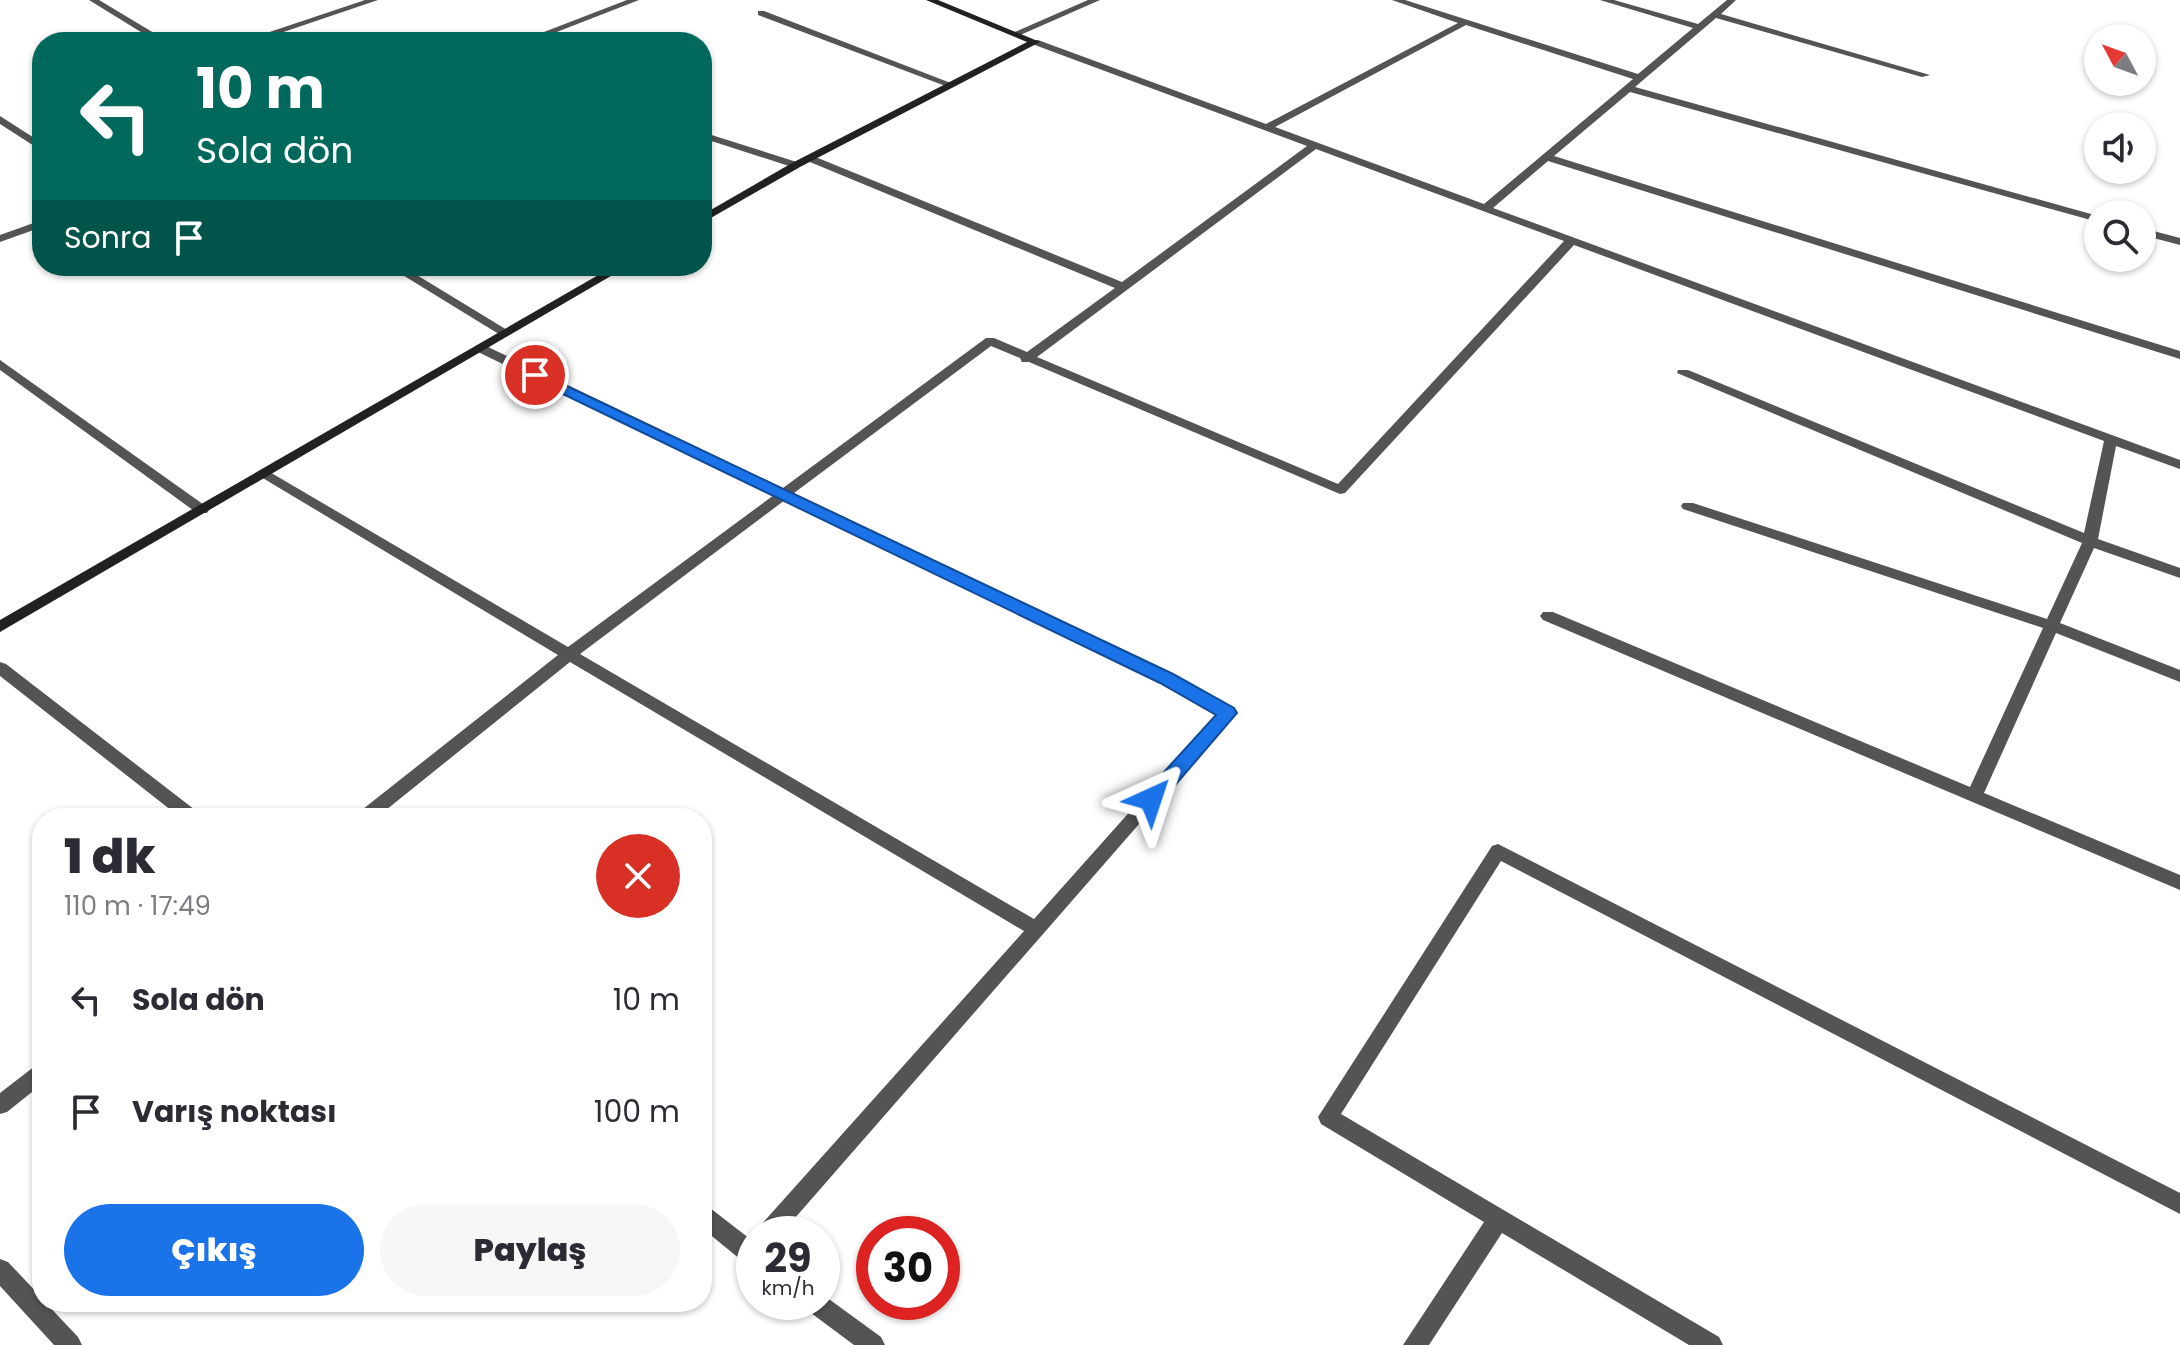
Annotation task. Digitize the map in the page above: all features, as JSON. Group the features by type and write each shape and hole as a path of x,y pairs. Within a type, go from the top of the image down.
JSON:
{"street":[{"path":"93,0 147,32"},
{"path":"276,32 374,0"},
{"path":"550,32 635,0"},
{"path":"930,0 1484,210 2180,465"},
{"path":"1015,34 1096,0"},
{"path":"1396,0 1640,78"},
{"path":"1604,0 1700,27"},
{"path":"1484,210 1732,0"},
{"path":"761,13 951,85"},
{"path":"1714,15 1925,75"},
{"path":"1266,128 1466,22"},
{"path":"712,214 809,158 1035,42"},
{"path":"1627,88 2084,215"},
{"path":"0,119 32,141"},
{"path":"712,138 796,165"},
{"path":"1026,359 1314,146"},
{"path":"1546,157 2180,355"},
{"path":"809,158 1123,287"},
{"path":"0,239 32,227"},
{"path":"2156,235 2180,242"},
{"path":"376,808 569,654 990,341 1026,359 1340,490 1571,241"},
{"path":"411,276 506,333"},
{"path":"0,627 605,276"},
{"path":"480,348 1167,678 1228,713 783,1216"},
{"path":"0,364 202,510"},
{"path":"1683,373 2090,541 2180,573"},
{"path":"1974,796 2090,541 2111,438"},
{"path":"263,474 1036,929"},
{"path":"1688,506 2050,625 2180,676"},
{"path":"1548,616 2180,883"},
{"path":"0,668 180,808"},
{"path":"1711,1345 1328,1117 1498,851 2180,1204"},
{"path":"0,1105 32,1080"},
{"path":"1415,1345 1499,1218"},
{"path":"712,1222 736,1240"},
{"path":"0,1270 32,1304"},
{"path":"39,1312 70,1345"},
{"path":"839,1320 873,1345"}],"route":[{"path":"535,375 1167,678 1228,713 1151,799"}]}
